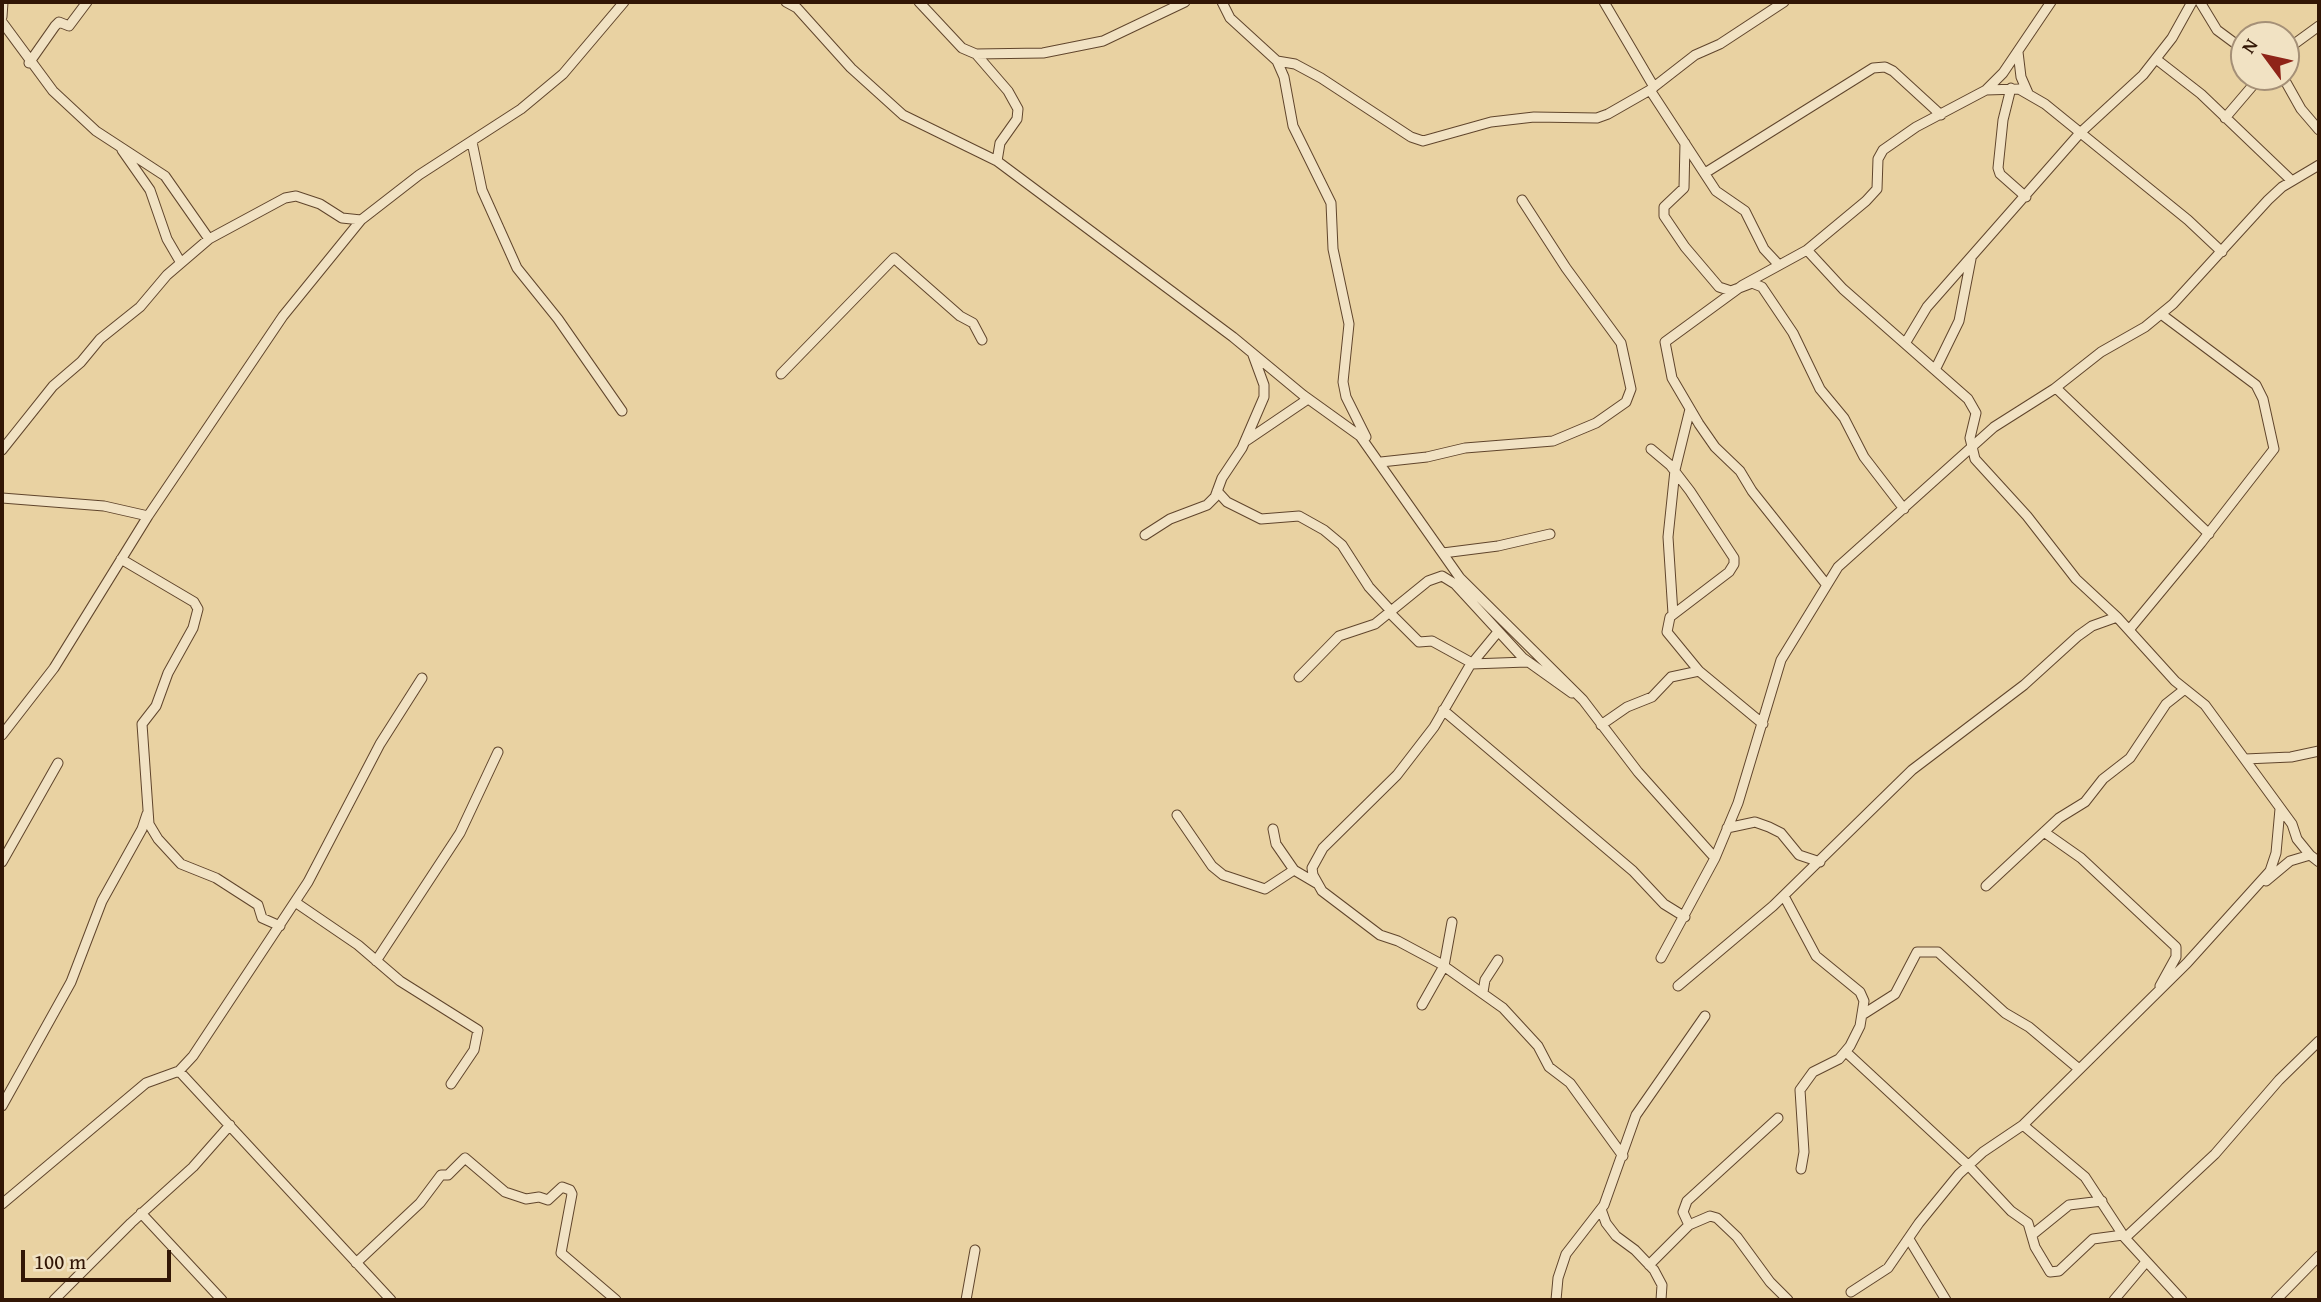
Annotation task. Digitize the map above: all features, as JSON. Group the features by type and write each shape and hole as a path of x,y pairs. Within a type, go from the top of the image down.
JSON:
{"street":[{"path":"2,17 3,2"},
{"path":"29,63 55,26 59,22 69,26 87,2"},
{"path":"2,735 54,668 148,516 283,316 361,220 419,175 521,109 563,74 624,2"},
{"path":"786,2 797,8 851,68 903,115 996,162 1252,353 1369,445"},
{"path":"919,2 962,48 976,54 1043,53 1103,41 1185,2"},
{"path":"1222,2 1230,18 1276,61 1284,77 1293,125 1328,193 1333,249 1349,324 1343,382 1346,397 1369,445 1460,578 1583,700 1638,772 1715,858"},
{"path":"1604,2 1652,89 1716,191 1745,211 1764,249 1778,264"},
{"path":"1276,61 1295,64 1312,73 1411,137 1423,141 1492,122 1534,117 1597,118 1652,89 1695,55 1720,44 1784,2"},
{"path":"1685,143 1684,188 1664,206 1664,216 1685,247 1719,287 1731,291 1807,250 1873,195 1880,178 1878,159 1883,150 1916,127 1986,90 2003,74 2051,2"},
{"path":"1906,342 1927,307 2080,133 2156,59 2192,2"},
{"path":"2200,2 2217,30 2230,40"},
{"path":"2,22 29,63 70,107 120,147 165,176 209,239"},
{"path":"2300,40 2319,26"},
{"path":"2018,52 2021,77 2028,93"},
{"path":"976,54 1008,91 1018,109 1017,119 999,146 996,162"},
{"path":"2156,59 2201,94 2292,181"},
{"path":"1705,173 1873,68 1885,67 1893,71 1941,115"},
{"path":"1986,90 2011,88 2028,93 2188,220 2222,252"},
{"path":"2011,88 2003,120 1998,168 2000,174 2026,197"},
{"path":"2225,118 2248,91"},
{"path":"2291,91 2301,109 2319,130"},
{"path":"472,142 482,190 517,268 558,319 622,411"},
{"path":"120,147 150,190 167,239 181,263"},
{"path":"1661,958 1715,858 1763,724 1782,660 1838,567 1994,427 2056,387 2101,352 2161,314 2268,200 2319,165"},
{"path":"2,450 46,393 81,362 100,339 140,307 181,263 209,239 285,198 296,196 320,204 342,218 361,220"},
{"path":"1381,462 1427,457 1465,447 1553,441 1596,423 1626,402 1630,389 1621,342 1566,268 1522,200"},
{"path":"1807,250 1843,289 1906,342 1975,409 1970,449 1987,474 2027,516 2076,579 2118,617 2185,689 2205,705 2310,855 2319,862"},
{"path":"1936,370 1959,321 1971,257"},
{"path":"781,374 894,258 960,316 973,323 982,340"},
{"path":"1826,584 1752,491 1740,471 1715,447 1690,410 1672,378 1665,342 1743,285 1752,283 1762,287 1793,333 1821,389 1844,418 1864,457 1904,509"},
{"path":"2129,630 2209,534 2274,446 2263,399 2256,386 2161,314"},
{"path":"1145,535 1170,519 1207,505 1217,491 1245,442 1264,397 1264,386 1252,353"},
{"path":"2056,387 2209,534"},
{"path":"1245,442 1308,399"},
{"path":"1690,410 1675,470 1668,537 1673,614 1667,632 1699,671 1763,724"},
{"path":"1651,449 1675,470 1720,536 1734,564 1729,572 1673,614"},
{"path":"1217,491 1227,502 1261,519 1299,516 1324,530 1342,545 1369,587 1417,640 1432,642 1471,664 1528,662"},
{"path":"2,499 104,506 148,516"},
{"path":"1443,553 1498,546 1550,534"},
{"path":"2,1106 71,982 102,901 142,829 147,814 149,787 141,742 142,724 156,706 168,673 193,628 198,609 194,601 121,559"},
{"path":"1299,677 1339,636 1375,624 1428,581 1442,576 1455,584 1497,633 1528,662 1583,700"},
{"path":"1678,986 1784,896 1912,771 2024,685 2078,636 2118,617"},
{"path":"1497,633 1471,664 1443,710 1397,775 1315,860 1312,868 1322,891 1380,935 1398,941 1444,966 1503,1008 1538,1045 1549,1067 1570,1083 1623,1156"},
{"path":"1601,725 1627,707 1652,697 1671,677 1699,671"},
{"path":"2,1205 146,1083 179,1071 211,1032 295,902 344,817 380,744 422,678"},
{"path":"1986,886 2067,811 2085,802 2103,779 2130,758 2166,704 2185,689"},
{"path":"1443,710 1633,872 1664,904 1685,917"},
{"path":"2245,759 2298,756 2319,751"},
{"path":"376,961 415,906 460,833 498,752"},
{"path":"2,862 58,763"},
{"path":"1851,1292 1883,1273 1969,1166 2023,1125 2158,991 2270,871 2276,853 2280,809"},
{"path":"147,814 158,839 181,864 216,878 258,905 262,918 280,926"},
{"path":"1177,815 1212,866 1223,875 1265,889 1294,870"},
{"path":"1727,828 1755,822 1769,827 1781,833 1799,855 1820,862"},
{"path":"1273,829 1276,844 1294,870 1318,884"},
{"path":"2044,832 2081,858 2176,947 2176,957 2158,991"},
{"path":"2221,922 2290,861 2310,855"},
{"path":"1784,896 1816,956 1863,995 1858,1033 1846,1052 1839,1059 1813,1072 1800,1090 1804,1152 1801,1169"},
{"path":"295,902 446,1013 478,1030 474,1050 451,1084"},
{"path":"1422,1005 1444,966 1452,922"},
{"path":"1862,1015 1895,995 1914,954 1921,950 1938,952 2005,1013 2029,1027 2078,1069"},
{"path":"1483,992 1485,980 1498,960"},
{"path":"1556,1300 1558,1278 1566,1254 1601,1209 1623,1156 1636,1115 1704,1016"},
{"path":"1846,1052 1969,1166 1978,1179 2028,1223 2040,1257 2050,1272 2055,1273 2086,1243 2095,1238 2124,1236 2215,1154 2279,1080 2319,1041"},
{"path":"179,1071 391,1300"},
{"path":"1689,1225 1683,1212 1687,1201 1778,1118"},
{"path":"54,1300 141,1213 192,1167 230,1125"},
{"path":"2023,1125 2085,1177 2124,1236 2182,1300"},
{"path":"356,1263 420,1203 441,1175 448,1175 465,1158 505,1192 526,1199 539,1197 548,1200 562,1187 570,1190 572,1194 561,1253 616,1300"},
{"path":"2032,1235 2068,1205 2102,1200"},
{"path":"1601,1209 1604,1220 1616,1236 1650,1265 1661,1281 1664,1299"},
{"path":"141,1213 222,1300"},
{"path":"1650,1265 1689,1225 1705,1216 1717,1218 1738,1237 1770,1282 1788,1300"},
{"path":"1909,1239 1947,1300"},
{"path":"966,1300 975,1250"},
{"path":"2276,1300 2319,1256"},
{"path":"2114,1300 2146,1262"}]}
